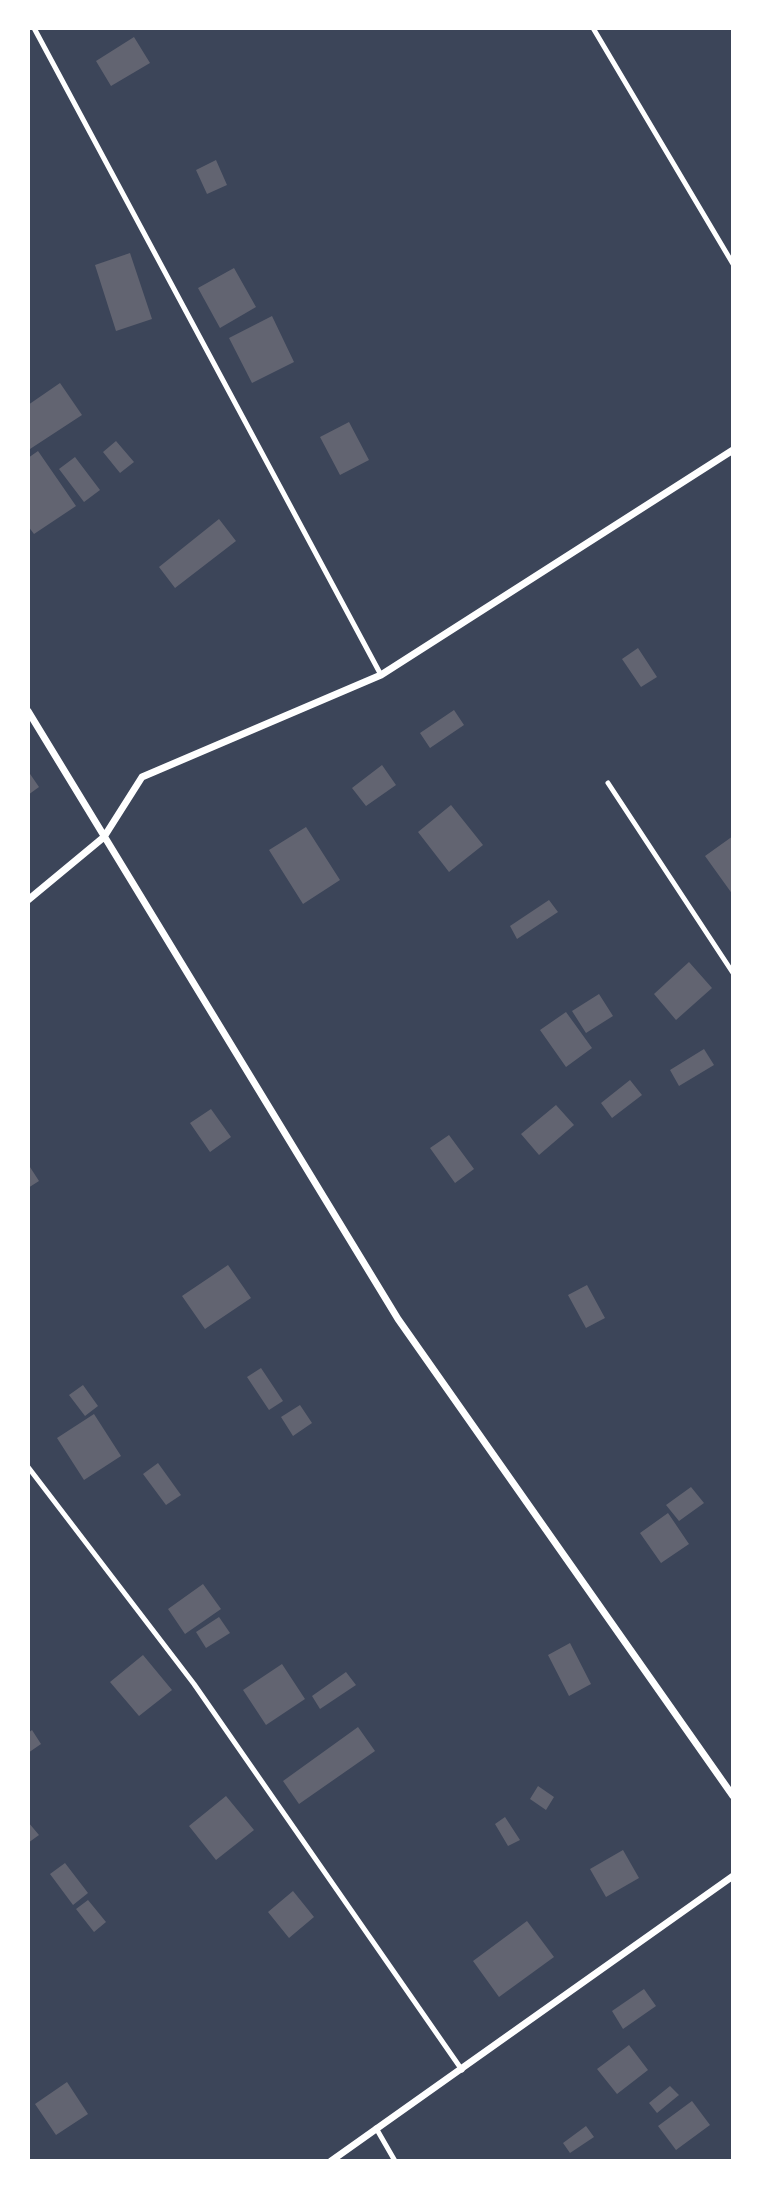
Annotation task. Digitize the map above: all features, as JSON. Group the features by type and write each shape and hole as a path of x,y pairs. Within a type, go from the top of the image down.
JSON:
{"street":[{"path":"28,900 103,837 142,777 381,676 733,450"},
{"path":"28,711 398,1319 733,1796"},
{"path":"331,2161 733,1876"}],"lane":[{"path":"34,28 381,676"},
{"path":"593,28 733,264"},
{"path":"608,783 733,973"},
{"path":"28,1467 194,1684 462,2070"},
{"path":"376,2128 395,2161"}],"shaded area":[{"path":"28,28 733,28 733,2161 28,2161"}],"building":[{"path":"134,37 150,63 111,86 96,61"},
{"path":"216,160 227,185 207,194 196,170"},
{"path":"130,253 152,319 116,331 95,265"},
{"path":"234,268 256,307 220,328 198,288"},
{"path":"272,316 294,362 252,383 229,338"},
{"path":"60,383 82,415 30,449 28,405"},
{"path":"349,422 369,460 340,475 320,437"},
{"path":"116,441 134,462 120,473 103,452"},
{"path":"38,451 76,506 34,534 28,526 28,458"},
{"path":"75,457 100,490 84,502 59,469"},
{"path":"219,519 236,541 175,588 159,567"},
{"path":"638,648 657,677 641,687 622,659"},
{"path":"454,710 464,725 430,748 420,733"},
{"path":"382,765 396,785 366,806 352,788"},
{"path":"28,771 39,787 28,795"},
{"path":"451,805 483,845 449,872 418,832"},
{"path":"306,827 340,880 303,904 269,850"},
{"path":"733,836 733,895 705,856"},
{"path":"549,900 558,912 517,939 510,926"},
{"path":"689,962 712,988 676,1020 654,994"},
{"path":"599,994 613,1016 586,1033 572,1011"},
{"path":"566,1012 592,1048 566,1067 540,1030"},
{"path":"704,1049 714,1065 679,1086 670,1070"},
{"path":"630,1080 642,1095 612,1118 601,1103"},
{"path":"556,1105 574,1125 539,1155 521,1134"},
{"path":"211,1109 231,1137 210,1152 190,1123"},
{"path":"449,1135 474,1169 455,1183 430,1148"},
{"path":"28,1164 39,1181 28,1188"},
{"path":"228,1265 251,1298 205,1329 182,1296"},
{"path":"587,1285 605,1318 586,1328 568,1295"},
{"path":"261,1368 283,1401 269,1410 247,1377"},
{"path":"83,1385 98,1406 85,1416 69,1395"},
{"path":"300,1405 312,1423 293,1436 281,1417"},
{"path":"94,1414 121,1456 84,1480 57,1438"},
{"path":"158,1463 181,1495 166,1505 143,1474"},
{"path":"691,1487 704,1503 679,1521 666,1505"},
{"path":"668,1513 689,1544 661,1563 640,1533"},
{"path":"203,1584 221,1609 185,1634 168,1609"},
{"path":"219,1617 230,1633 206,1648 196,1632"},
{"path":"570,1643 591,1684 569,1696 548,1655"},
{"path":"143,1655 172,1690 139,1716 110,1682"},
{"path":"282,1664 305,1699 266,1725 243,1690"},
{"path":"346,1672 356,1685 320,1709 312,1696"},
{"path":"358,1727 375,1751 299,1804 283,1781"},
{"path":"32,1730 41,1744 28,1753 28,1733"},
{"path":"538,1786 554,1797 546,1810 530,1799"},
{"path":"226,1796 254,1830 216,1860 189,1826"},
{"path":"505,1817 520,1840 508,1846 495,1824"},
{"path":"28,1822 39,1835 28,1843"},
{"path":"623,1850 639,1878 606,1897 590,1869"},
{"path":"65,1863 88,1893 73,1905 50,1874"},
{"path":"293,1891 314,1917 289,1938 268,1912"},
{"path":"88,1900 106,1922 94,1932 76,1909"},
{"path":"527,1921 554,1957 499,1997 473,1961"},
{"path":"644,1989 656,2006 623,2029 612,2011"},
{"path":"629,2045 648,2070 617,2094 597,2069"},
{"path":"67,2082 88,2114 56,2135 35,2104"},
{"path":"670,2086 679,2095 657,2113 649,2103"},
{"path":"692,2101 710,2125 676,2150 658,2126"},
{"path":"586,2126 594,2137 570,2153 563,2143"}]}
